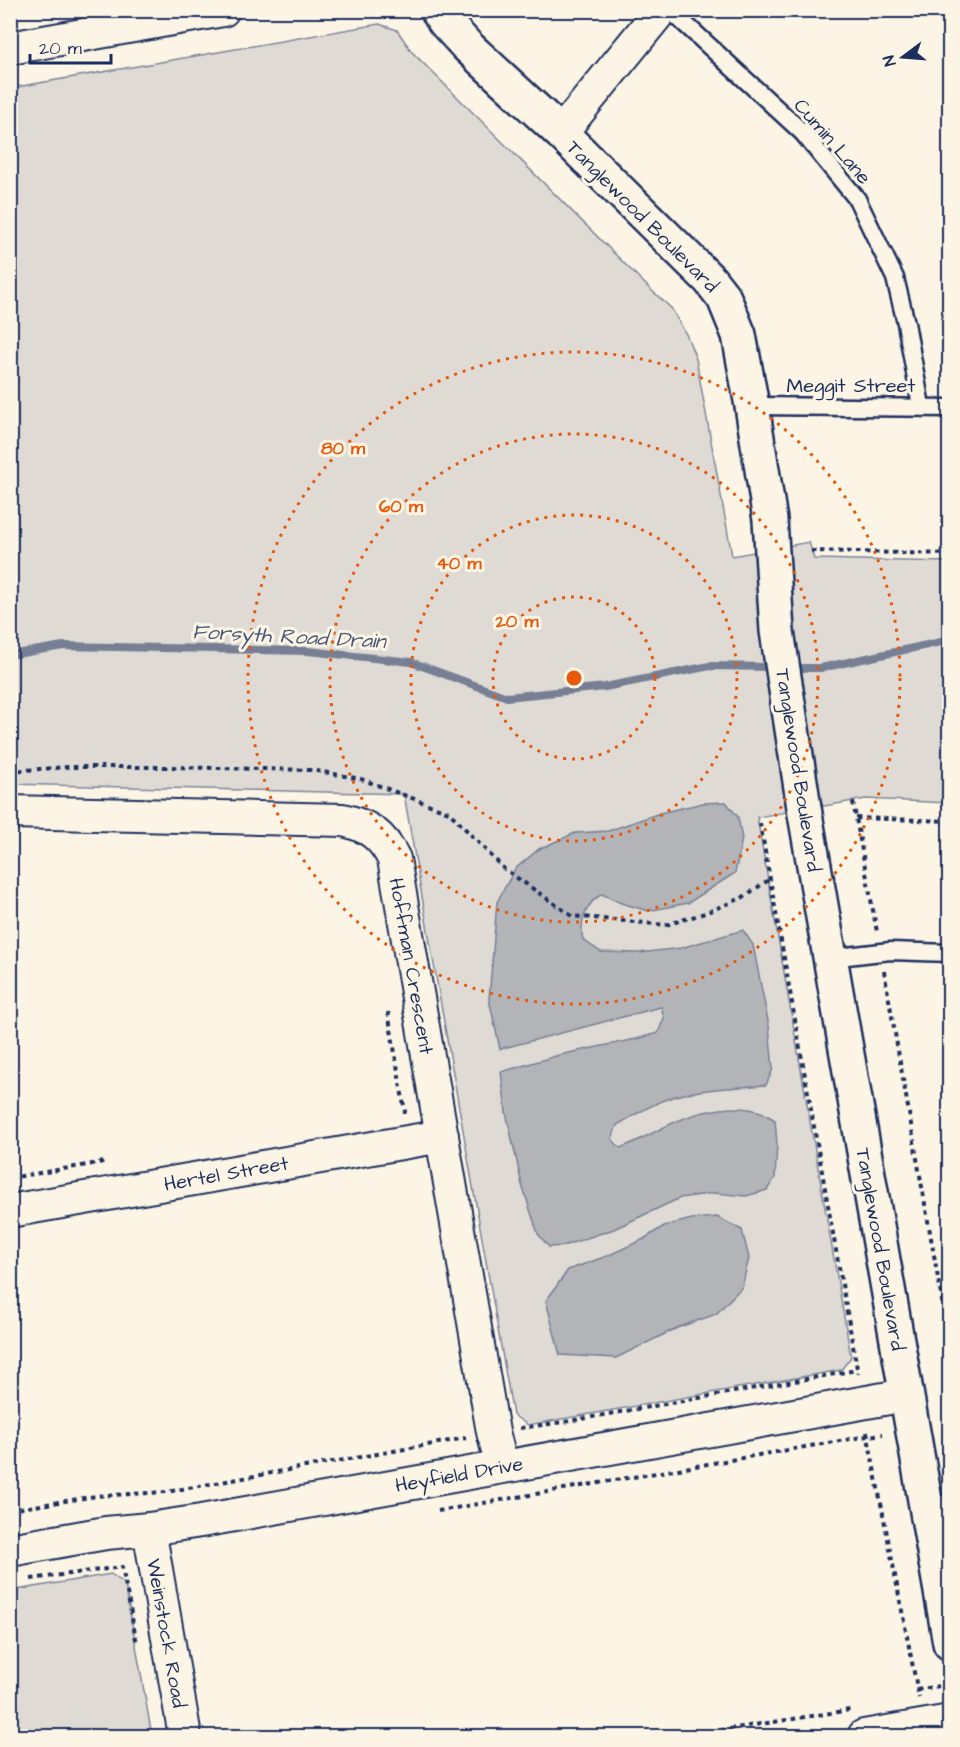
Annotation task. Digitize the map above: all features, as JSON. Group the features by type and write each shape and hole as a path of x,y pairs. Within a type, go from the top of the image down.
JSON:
{"street":[{"path":"10,48 224,10"},
{"name":"Tanglewood Boulevard","path":"437,10 467,46 561,134 710,280 724,298 739,335 770,520 777,631 805,814 912,1430 938,1513 950,1643"},
{"path":"561,134 661,10"},
{"name":"Hoffman Crescent","path":"10,812 343,820 362,825 387,845 394,859 493,1432 501,1466"},
{"name":"Hertel Street","path":"10,1211 442,1136"},
{"name":"Heyfield Drive","path":"10,1550 106,1533 149,1529 906,1395"},
{"name":"Weinstock Road","path":"149,1529 185,1737"},
{"path":"862,1723 950,1721"}],"lane":[{"name":"Cumin Lane","path":"670,10 803,133 857,199 895,278 906,323 921,406"},
{"name":"Meggit Street","path":"752,406 950,408"},
{"path":"830,958 890,951 950,953"}],"path":[{"path":"811,551 950,554"},
{"path":"854,802 950,1346"},
{"path":"856,818 950,821"},
{"path":"760,823 862,1403 919,1699"},
{"path":"387,1010 405,1112 393,1114"},
{"path":"10,1178 115,1160"},
{"path":"10,1495 12,1510 96,1496 166,1492 493,1432 564,1422 857,1370"},
{"path":"427,1513 912,1430"},
{"path":"22,1580 153,1561"},
{"path":"122,1567 137,1646"},
{"path":"917,1690 950,1684"},
{"path":"685,1737 862,1723"}],"shaded area":[{"path":"379,24 397,30 412,52 671,308 687,336 696,359 732,556 809,542 814,559 949,562 949,803 866,799 757,817 851,1357 841,1370 528,1425 513,1415 404,794 11,784 11,88"},
{"path":"726,802 738,817 742,839 735,873 688,903 648,911 621,903 602,894 588,908 583,920 582,933 583,940 601,952 639,953 681,948 743,930 753,945 769,1026 773,1069 766,1085 703,1091 667,1099 617,1125 612,1139 620,1148 699,1113 732,1108 754,1110 775,1120 777,1144 775,1178 767,1190 746,1196 715,1193 680,1198 614,1229 563,1246 549,1247 538,1234 522,1185 506,1112 501,1072 559,1055 658,1033 664,1018 661,1007 500,1049 489,999 497,902 515,869 539,849 575,833 608,831 660,813 703,803"},
{"path":"717,1217 742,1230 749,1258 742,1287 716,1314 677,1328 616,1358 560,1355 546,1301 568,1270 607,1256 644,1239 664,1226 692,1219"},
{"path":"111,1574 125,1584 152,1736 11,1736 11,1591"}],"waterway":[{"name":"Forsyth Road Drain","path":"790,668 821,668 950,640"},
{"name":"Forsyth Road Drain","path":"10,655 63,646 308,651 411,662 507,697 605,687 710,666 777,667"}]}
